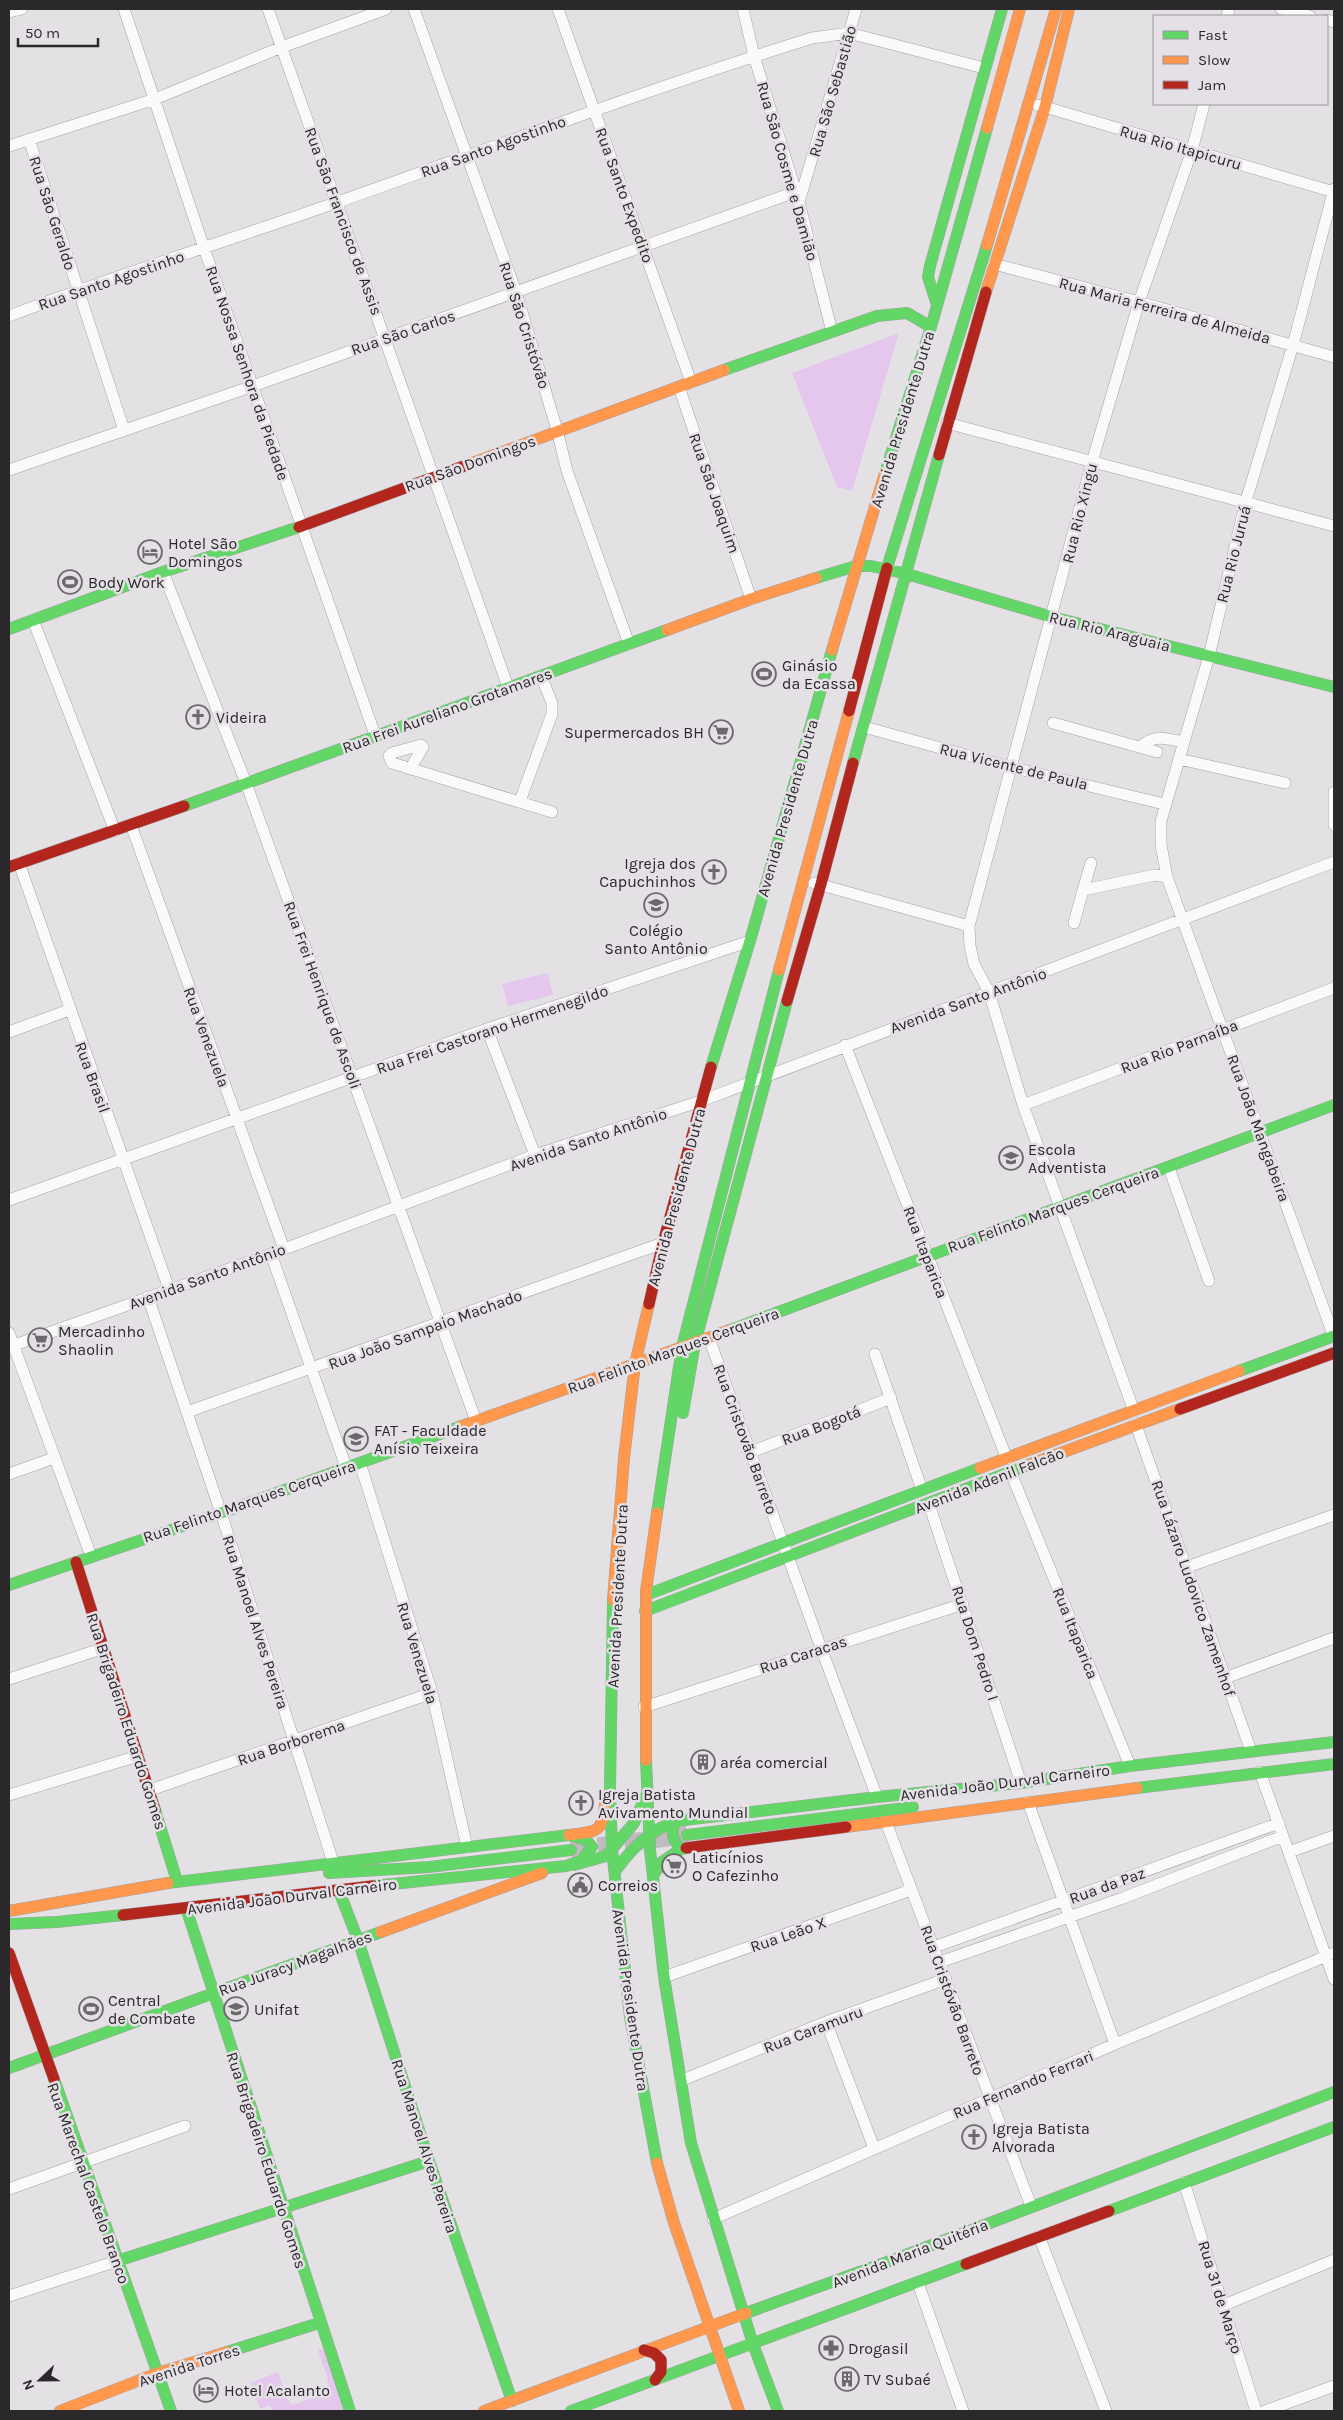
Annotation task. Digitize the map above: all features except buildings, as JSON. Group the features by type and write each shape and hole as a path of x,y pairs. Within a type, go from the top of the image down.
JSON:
{"main road":[{"path":"937,305 928,277 984,68 1002,9"},
{"name":"Avenida Presidente Dutra","path":"739,2411 708,2326 674,2223 655,2157 630,2017 616,1870 612,1849 610,1790 613,1604 624,1458 635,1364 663,1243 701,1101 750,941 856,566 931,327 1020,9"},
{"name":"Avenida Presidente Dutra","path":"778,2411 753,2344 713,2219 691,2143 680,2081 664,1977 649,1832 644,1707 646,1593 682,1347 749,1081 805,880 887,568 974,290 1056,9"},
{"path":"1048,37 1068,14"},
{"name":"Avenida Presidente Dutra","path":"646,1593 656,1574 694,1343 765,1076 821,884 838,814 907,574 947,423 994,264 1045,108 1068,14"},
{"path":"960,159 973,177"},
{"path":"967,357 974,290"},
{"name":"Rua São Domingos","path":"9,629 163,572 301,526 557,430 877,316 898,312 911,314 931,327"},
{"path":"923,454 937,459"},
{"name":"Rua Frei Aureliano Grotamares","path":"14,865 115,831 751,600 856,566 887,568"},
{"name":"Rua Rio Araguaia","path":"887,568 1052,617 1334,687"},
{"path":"865,652 883,660"},
{"path":"823,810 838,814"},
{"name":"Rua Felinto Marques Cerqueira","path":"9,1585 221,1513 709,1338 926,1255 1061,1205 1169,1168 1334,1105"},
{"name":"Avenida Adenil Falcão","path":"646,1593 1334,1337"},
{"name":"Avenida Adenil Falcão","path":"645,1611 840,1535 929,1504 1208,1398 1334,1353"},
{"path":"1204,1385 1208,1398"},
{"path":"835,1523 840,1535"},
{"name":"Rua Brigadeiro Eduardo Gomes","path":"76,1562 150,1790 177,1882"},
{"name":"Avenida João Durval Carneiro","path":"649,1832 659,1826 676,1822 877,1797 1022,1783 1130,1766 1334,1742"},
{"name":"Avenida João Durval Carneiro","path":"681,1849 1028,1802 1334,1764"},
{"path":"1007,1795 1022,1783"},
{"name":"Avenida João Durval Carneiro","path":"9,1911 177,1882 594,1831 603,1823 610,1790"},
{"path":"648,1794 662,1813 676,1822 672,1837 681,1849 662,1862 653,1876"},
{"name":"Avenida João Durval Carneiro","path":"9,1924 57,1922 287,1895 574,1865 606,1856 634,1823 648,1794"},
{"path":"687,1835 1007,1795 1028,1802"},
{"path":"616,1870 639,1841 649,1832"},
{"path":"569,1835 586,1840 592,1847 586,1857 574,1865"},
{"path":"282,1870 324,1873 371,1872 571,1850"},
{"path":"574,1865 596,1870"},
{"name":"Rua Juracy Magalhães","path":"9,2068 554,1868"},
{"path":"287,1895 371,1872"},
{"path":"605,1879 617,1893"},
{"name":"Rua Manoel Alves Pereira","path":"339,1891 358,1940 429,2161 512,2401"},
{"path":"9,1905 43,1904"},
{"name":"Rua Brigadeiro Eduardo Gomes","path":"186,1908 319,2323 350,2411"},
{"path":"9,1934 57,1922"},
{"name":"Rua Marechal Castelo Branco","path":"9,1953 43,2055 171,2411"},
{"name":"Avenida Maria Quitéria","path":"484,2411 708,2326 890,2261 1334,2092"},
{"name":"Avenida Maria Quitéria","path":"571,2411 753,2344 896,2281 918,2283 1334,2127"},
{"path":"117,2261 429,2161"},
{"path":"890,2261 896,2281"},
{"name":"Avenida Torres","path":"60,2411 158,2373 319,2323"},
{"path":"644,2350 654,2353 661,2360 661,2372 655,2380"}],"street":[{"path":"9,12 22,9"},
{"name":"Rua Nossa Senhora da Piedade","path":"124,9 204,248 375,735"},
{"name":"Rua São Francisco de Assis","path":"268,9 508,687"},
{"path":"9,146 155,99 282,47 386,9"},
{"name":"Rua São Cristóvão","path":"414,9 516,292 557,430 567,471 629,644"},
{"name":"Rua Santo Expedito","path":"558,9 691,382"},
{"name":"Rua São Cosme e Damião","path":"743,9 754,56 797,197 832,332"},
{"name":"Rua São Sebastião","path":"797,197 856,9"},
{"path":"1281,9 1306,15"},
{"name":"Rua Santo Agostinho","path":"9,316 77,290 337,202 594,109 812,38 849,33 984,68"},
{"name":"Rua Rio Itapicuru","path":"1028,102 1334,191"},
{"name":"Rua Rio Xingu","path":"969,926 1092,462 1139,302 1192,150 1204,105"},
{"name":"Rua São Geraldo","path":"29,139 124,430"},
{"name":"Rua Rio Juruá","path":"1183,920 1167,877 1161,845 1161,821 1164,804 1179,759 1208,656 1246,502 1293,345 1334,191"},
{"name":"Rua São Carlos","path":"9,470 253,386 644,246 797,197"},
{"name":"Rua Maria Ferreira de Almeida","path":"994,264 1139,302 1334,357"},
{"name":"Rua São Joaquim","path":"679,386 751,600"},
{"path":"947,423 1334,526"},
{"name":"Rua Frei Henrique de Ascoli","path":"163,572 246,783 476,1421"},
{"path":"33,620 115,831"},
{"path":"520,801 552,714 552,703 541,676"},
{"path":"1052,723 1157,752"},
{"name":"Rua Vicente de Paula","path":"864,727 1010,767 1164,804"},
{"path":"1140,747 1148,740 1159,736 1183,742"},
{"path":"1179,759 1286,783"},
{"path":"410,769 552,812"},
{"path":"1334,792 1334,825"},
{"name":"Rua Venezuela","path":"131,825 284,1248"},
{"name":"Avenida Santo Antônio","path":"11,1347 535,1156 701,1101 749,1081 1334,862"},
{"path":"1074,923 1091,863"},
{"name":"Rua Brasil","path":"14,865 69,1010 169,1289"},
{"path":"1083,890 1155,875 1167,877"},
{"path":"805,880 969,926 970,946 974,964 989,992 1023,1105 1061,1205 1134,1411"},
{"name":"Rua João Mangabeira","path":"1183,920 1334,1337"},
{"name":"Rua Frei Castorano Hermenegildo","path":"9,1200 488,1029 750,941"},
{"name":"Rua Rio Parnaíba","path":"1023,1105 1334,988"},
{"path":"9,1032 69,1010"},
{"path":"488,1029 535,1156"},
{"name":"Rua Itaparica","path":"845,1045 1007,1459"},
{"path":"1169,1168 1209,1281"},
{"name":"Rua João Sampaio Machado","path":"187,1412 311,1370 663,1243"},
{"path":"270,1254 346,1468"},
{"name":"Rua Manoel Alves Pereira","path":"148,1297 221,1513 332,1862"},
{"path":"9,1333 11,1347 91,1556"},
{"name":"Rua Cristovão Barreto","path":"709,1338 783,1541"},
{"path":"876,1354 922,1490"},
{"name":"Rua Bogotá","path":"752,1452 891,1398"},
{"name":"Rua Lázaro Ludovico Zamenhof","path":"1136,1425 1252,1751"},
{"path":"9,1474 54,1458"},
{"name":"Rua Venezuela","path":"360,1463 432,1693 467,1847"},
{"name":"Rua Itaparica","path":"1011,1473 1130,1766"},
{"name":"Rua Dom Pedro I","path":"929,1504 1022,1783"},
{"path":"1188,1567 1334,1515"},
{"path":"783,1541 820,1648 877,1797"},
{"name":"Rua Caracas","path":"644,1707 820,1648 963,1604"},
{"path":"1225,1678 1334,1638"},
{"path":"9,1679 104,1648"},
{"name":"Rua Borborema","path":"150,1790 432,1693"},
{"path":"9,1795 138,1756"},
{"path":"1260,1772 1289,1852 1330,1954 1334,1979"},
{"path":"1028,1802 1114,2044"},
{"name":"Rua Cristóvão Barreto","path":"886,1822 1031,2206"},
{"name":"Rua da Paz","path":"934,1947 1279,1823"},
{"name":"Rua da Paz","path":"940,1962 1123,1898 1284,1836"},
{"path":"1289,1852 1334,1836"},
{"path":"1118,1881 1123,1898"},
{"name":"Rua Leão X","path":"664,1977 911,1890"},
{"name":"Rua Fernando Ferrari","path":"713,2219 1114,2044 1330,1954"},
{"name":"Rua Caramuru","path":"680,2081 826,2022 946,1979"},
{"path":"826,2022 874,2148"},
{"path":"9,2189 185,2126"},
{"name":"Rua 31 de Março","path":"1184,2182 1256,2411"},
{"path":"1040,2236 1106,2411"},
{"path":"1224,2306 1334,2260"},
{"path":"9,2296 117,2261"},
{"path":"918,2283 963,2411"},
{"path":"1265,2411 1334,2386"}],"shaded area":[{"path":"899,333 852,491 837,487 792,373"},
{"path":"548,973 553,995 508,1006 502,984"},
{"path":"325,2348 346,2411 273,2411 270,2405 260,2409 251,2383 278,2372 287,2398 292,2405 327,2393 328,2380 318,2350"}],"tunnel":[{"path":"571,1850 687,1835"}],"traffic: fast":[{"path":"937,305 928,277 930,266 1002,9"},
{"path":"885,473 931,327 987,128"},
{"path":"887,568 987,245"},
{"path":"724,370 877,316 907,313 931,327"},
{"path":"853,763 939,455"},
{"path":"9,629 163,572 299,527"},
{"path":"816,578 856,566 871,566 907,574 1052,617 1334,687"},
{"path":"184,806 667,630"},
{"path":"711,1067 750,941 832,650"},
{"path":"657,1513 682,1347 779,970"},
{"path":"683,1413 695,1343 787,1001"},
{"path":"730,1330 1334,1105"},
{"path":"1239,1371 1334,1336"},
{"path":"9,1585 221,1513 462,1426"},
{"path":"645,1611 1028,1465"},
{"path":"646,1595 980,1468"},
{"path":"613,1600 610,1790 612,1849 630,2017 657,2163"},
{"path":"686,1848 681,1849 674,1839 673,1829 676,1821 877,1797 1021,1783 1130,1766 1334,1742"},
{"path":"646,1760 650,1850 664,1977 691,2143 753,2344 778,2411"},
{"path":"1137,1788 1334,1764"},
{"path":"574,1865 606,1856 634,1823 645,1797"},
{"path":"687,1835 913,1807"},
{"path":"155,1810 177,1881"},
{"path":"616,1870 642,1841 666,1825 676,1821"},
{"path":"168,1883 569,1835 586,1840 592,1847 581,1861 566,1866 373,1886"},
{"path":"653,1876 662,1862 681,1849"},
{"path":"329,1873 429,1867 571,1850"},
{"path":"339,1891 358,1940 429,2161 512,2401"},
{"path":"186,1908 350,2411"},
{"path":"9,1924 57,1922 123,1915"},
{"path":"9,2068 381,1932"},
{"path":"54,2079 171,2411"},
{"path":"746,2313 890,2261 1334,2092"},
{"path":"1109,2211 1334,2127"},
{"path":"117,2261 429,2161"},
{"path":"571,2411 966,2264"},
{"path":"227,2352 319,2323"}],"traffic: slow":[{"path":"987,128 1020,9"},
{"path":"987,245 1056,9"},
{"path":"986,292 1045,107 1069,9"},
{"path":"467,465 724,370"},
{"path":"832,650 885,473"},
{"path":"667,630 751,599 816,578"},
{"path":"779,970 849,711"},
{"path":"613,1600 624,1458 635,1364 649,1304"},
{"path":"462,1426 730,1330"},
{"path":"980,1468 1239,1371"},
{"path":"1028,1465 1180,1409"},
{"path":"646,1760 646,1591 657,1513"},
{"path":"846,1827 1137,1788"},
{"path":"569,1835 586,1833 600,1826 605,1804"},
{"path":"381,1932 542,1873"},
{"path":"9,1911 168,1883"},
{"path":"657,2163 674,2223 739,2411"},
{"path":"484,2411 746,2313"},
{"path":"60,2411 158,2373 227,2352"}],"traffic: jam":[{"path":"939,455 986,292"},
{"path":"299,527 467,465"},
{"path":"849,711 887,568"},
{"path":"787,1001 853,763"},
{"path":"9,867 184,806"},
{"path":"649,1304 663,1243 711,1067"},
{"path":"1180,1409 1334,1353"},
{"path":"76,1562 155,1810"},
{"path":"686,1848 846,1827"},
{"path":"123,1915 373,1886"},
{"path":"9,1953 54,2079"},
{"path":"966,2264 1109,2211"},
{"path":"644,2350 654,2353 661,2360 661,2372 655,2380"}],"place":[{"name":"Hotel São Domingos","path":"150,552"},
{"name":"Body Work","path":"70,582"},
{"name":"Ginásio da Ecassa","path":"764,674"},
{"name":"Videira","path":"198,717"},
{"name":"Supermercados BH","path":"721,732"},
{"name":"Igreja dos Capuchinhos","path":"714,872"},
{"name":"Colégio Santo Antônio","path":"656,905"},
{"name":"Escola Adventista","path":"1011,1158"},
{"name":"Mercadinho Shaolin","path":"40,1340"},
{"name":"FAT - Faculdade Anísio Teixeira","path":"356,1439"},
{"name":"aréa comercial","path":"703,1762"},
{"name":"Igreja Batista Avivamento Mundial","path":"581,1803"},
{"name":"Laticínios O Cafezinho","path":"674,1866"},
{"name":"Correios","path":"580,1885"},
{"name":"Central de Combate","path":"91,2009"},
{"name":"Unifat","path":"236,2009"},
{"name":"Igreja Batista Alvorada","path":"974,2137"},
{"name":"Drogasil","path":"831,2348"},
{"name":"TV Subaé","path":"847,2379"},
{"name":"Hotel Acalanto","path":"206,2390"}]}
